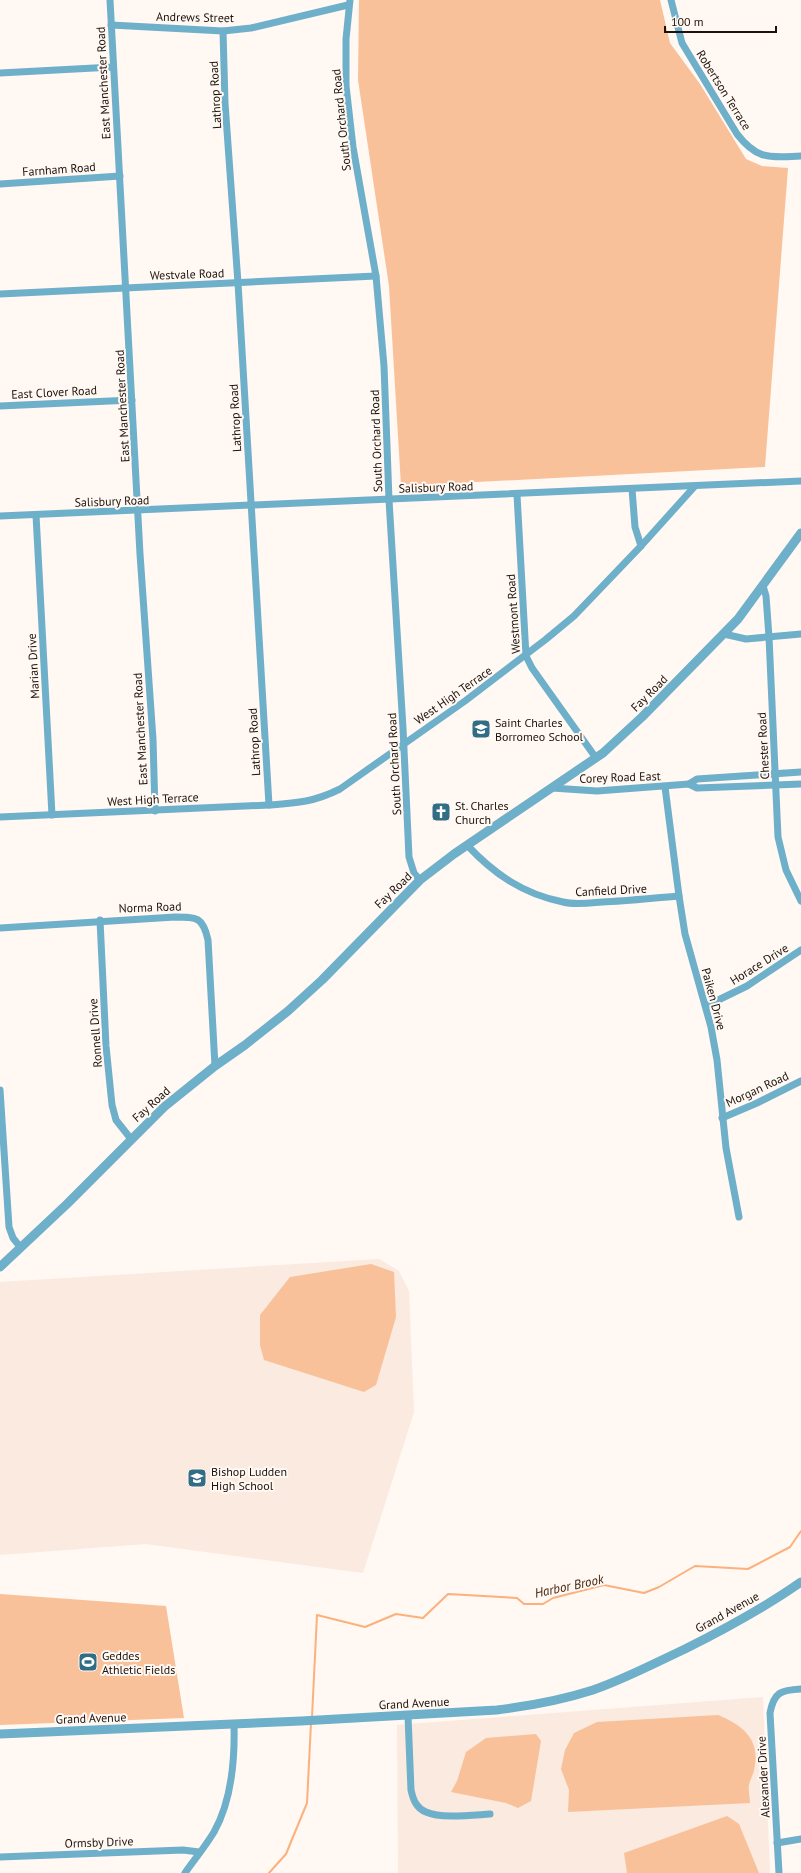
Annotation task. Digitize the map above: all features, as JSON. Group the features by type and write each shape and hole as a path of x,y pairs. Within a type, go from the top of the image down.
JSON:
{"street":[{"name":"East Manchester Road","path":"110,0 138,511 153,739 155,811"},
{"name":"Robertson Terrace","path":"671,0 682,43 737,134 754,152 766,156 801,156"},
{"name":"Andrews Street","path":"111,25 223,31 251,28 349,2"},
{"name":"South Orchard Road","path":"349,2 346,39 346,86 352,147 376,276 384,366 389,500 410,864 414,873 420,880"},
{"name":"Lathrop Road","path":"223,31 225,103 252,505 269,805"},
{"path":"0,73 113,67"},
{"name":"Farnham Road","path":"0,184 120,176"},
{"name":"Westvale Road","path":"0,294 376,276"},
{"name":"East Clover Road","path":"0,406 132,400"},
{"name":"Salisbury Road","path":"0,516 801,482"},
{"name":"West High Terrace","path":"0,817 269,805 308,802 323,798 340,789 526,656 574,616 641,546 695,486"},
{"path":"632,489 635,527 641,546"},
{"name":"Westmont Road","path":"517,495 526,656 532,668 596,758"},
{"name":"Marian Drive","path":"36,515 52,815"},
{"name":"Fay Road","path":"0,1267 68,1204 164,1106 288,1011 322,980 420,880 467,845 596,758 642,717 724,634 763,586 801,533"},
{"name":"Chester Road","path":"763,586 766,596 769,637 778,837 786,870 801,901"},
{"path":"724,634 746,639 801,634"},
{"name":"Corey Road East","path":"552,788 597,791 665,787 689,784 697,779 801,772"},
{"name":"Corey Road East","path":"689,784 697,788 801,784"},
{"name":"Paiken Drive","path":"665,787 685,934 706,1006 718,1060 722,1118 729,1168 739,1217"},
{"name":"Canfield Drive","path":"467,845 485,864 506,880 536,895 563,902 581,903 679,896"},
{"name":"Norma Road","path":"0,928 100,920 190,917 201,921 205,926 208,940 215,1066"},
{"name":"Ronnell Drive","path":"100,920 106,1046 112,1105 116,1120 131,1139"},
{"name":"Horace Drive","path":"706,1006 747,986 801,950"},
{"name":"Morgan Road","path":"722,1118 757,1103 801,1081"},
{"path":"0,1090 9,1227 12,1238 20,1248"},
{"name":"Grand Avenue","path":"0,1734 408,1716 518,1708 592,1690 630,1676 762,1608 801,1582"},
{"name":"Alexander Drive","path":"779,1873 770,1713 772,1701 781,1691 801,1689"},
{"path":"408,1716 411,1790 413,1801 419,1808 426,1812 442,1816 490,1814"},
{"path":"185,1873 213,1834 227,1801 234,1746 234,1724"},
{"path":"777,1843 801,1839"},
{"name":"Ormsby Drive","path":"0,1857 183,1850 199,1852"}],"shaded area":[{"path":"359,0 660,0 670,43 700,84 746,159 762,166 788,168 765,467 401,486 389,286 358,80"},
{"name":"Bishop Ludden High School","path":"379,1259 399,1271 409,1291 414,1412 363,1573 146,1544 0,1555 0,1282"},
{"path":"371,1264 394,1272 396,1317 376,1385 364,1392 264,1360 260,1345 260,1315 290,1277"},
{"name":"Geddes Athletic Fields","path":"0,1594 166,1606 184,1718 0,1725"},
{"path":"763,1697 770,1873 398,1873 397,1725"},
{"path":"718,1715 743,1729 753,1742 756,1759 754,1772 749,1785 750,1803 568,1812 569,1790 561,1769 565,1750 574,1733 597,1722"},
{"path":"536,1734 541,1741 531,1801 518,1808 506,1803 451,1792 457,1781 466,1752 486,1738"},
{"path":"727,1816 739,1824 759,1873 627,1873 624,1853"}],"waterway":[{"name":"Harbor Brook","path":"312,1717 317,1615 365,1627 396,1614 423,1618 448,1594 517,1598 524,1604 543,1604 553,1598 604,1585 644,1593 659,1587 695,1566 748,1569 790,1547 801,1531"},
{"name":"Harbor Brook","path":"269,1873 286,1854 307,1803 311,1723"}],"place":[{"name":"Saint Charles Borromeo School","path":"481,729"},
{"name":"St. Charles Church","path":"441,812"},
{"name":"Bishop Ludden High School","path":"197,1478"},
{"name":"Geddes Athletic Fields","path":"88,1662"}]}
